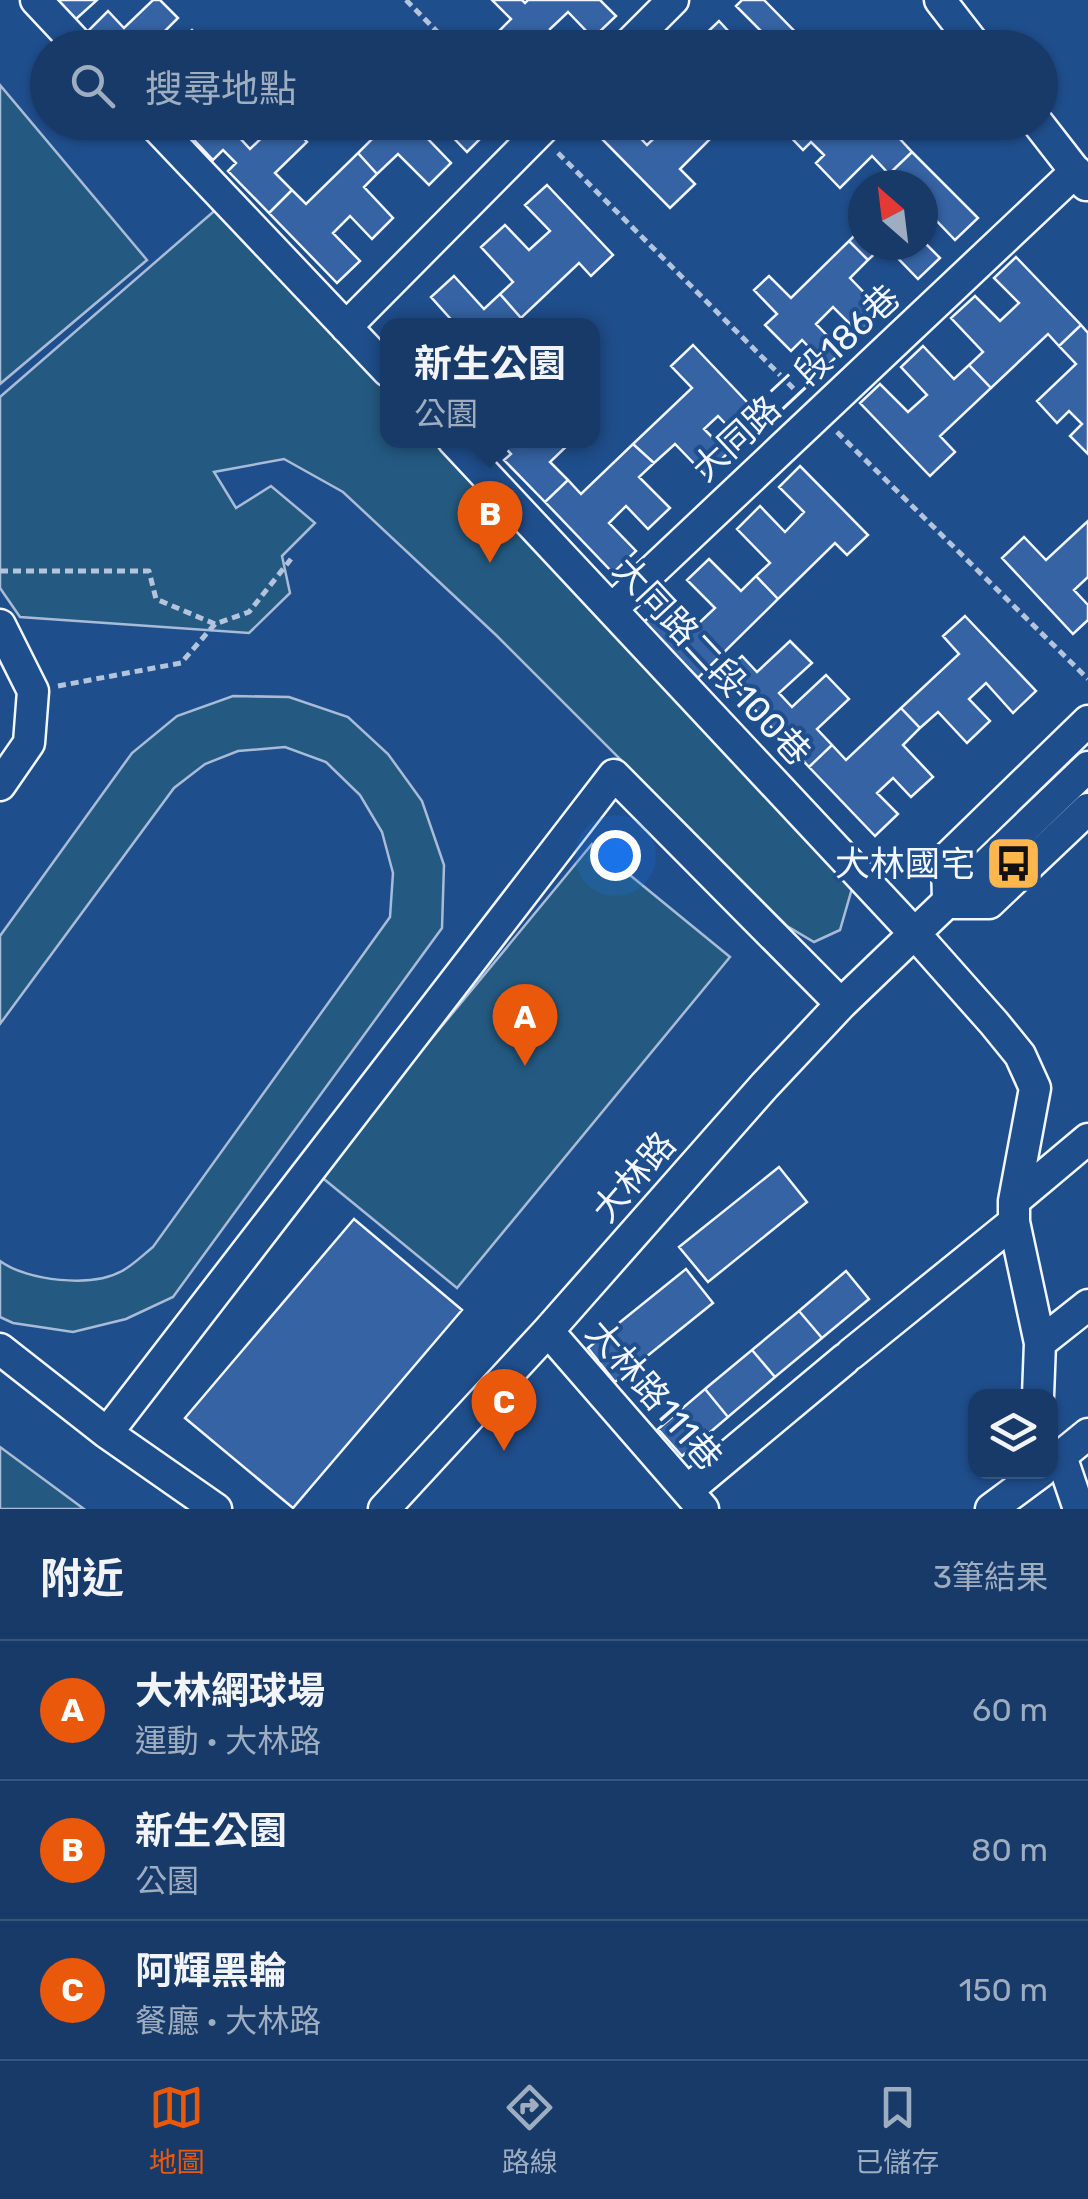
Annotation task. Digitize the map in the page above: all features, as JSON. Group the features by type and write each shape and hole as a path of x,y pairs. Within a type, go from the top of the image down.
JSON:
{"street":[{"path":"36,0 64,30"},
{"path":"643,30 672,0"},
{"path":"940,0 963,30"},
{"path":"169,140 380,363"},
{"path":"346,327 531,140"},
{"path":"1051,140 1082,179"},
{"name":"大同路二段186巷","path":"612,609 1082,179"},
{"name":"大同路二段100巷","path":"461,448 915,934 1020,1055 1036,1088 1014,1211"},
{"path":"0,625 33,691 29,742 0,785"},
{"path":"948,903 947,858 1088,721"},
{"name":"大林路","path":"384,1509 842,1004 948,903 1082,805 1088,768"},
{"path":"106,1433 614,775 842,1004"},
{"path":"695,1499 1014,1211 1088,1139"},
{"path":"1014,1211 1040,1343 1038,1389"},
{"path":"1040,1343 1088,1304"},
{"name":"大林路111巷","path":"548,1331 695,1499"},
{"path":"0,1348 106,1433 216,1509"},
{"path":"1058,1459 1088,1434"},
{"path":"1058,1476 1078,1509"},
{"path":"992,1509 1032,1479"},
{"path":"1056,1479 1066,1509"}],"path":[{"path":"406,0 435,30"},
{"path":"33,691 181,663 215,624 249,612 292,559"},
{"path":"0,570 149,572 156,599 215,624"}],"shaded area":[{"path":"0,85 30,121 30,140 46,140 147,260 0,384"},
{"path":"220,206 380,374 380,448 450,448 853,885 840,930 814,942 787,926 496,635 343,492 284,459 214,472 236,508 271,486 315,523 282,556 290,593 249,633 20,617 0,588 0,397"},
{"path":"233,696 289,697 348,717 388,754 422,801 444,865 442,928 173,1297 126,1319 73,1332 13,1323 0,1317 0,1261 26,1273 77,1281 122,1271 153,1247 390,917 393,873 382,832 360,795 326,762 285,747 238,751 205,764 174,788 0,1024 0,936 132,753 177,716"},
{"path":"592,844 730,957 457,1288 319,1175"},
{"path":"0,1447 84,1509 0,1509"}],"building":[{"path":"58,0 97,0 76,19"},
{"path":"153,0 160,0 178,18 166,30 89,30 108,11 124,28"},
{"path":"492,0 600,0 616,16 601,30 585,30 568,12 551,30 500,30 511,19"},
{"path":"742,0 764,0 793,30 760,30 736,6"},
{"path":"719,21 727,30 710,30"},
{"path":"194,140 242,140 250,149 259,140 307,142 275,173 292,190 269,213 228,171 236,163 223,150 213,160"},
{"path":"371,140 429,140 451,163 429,185 398,154 377,174 358,153"},
{"path":"455,140 479,140 467,152"},
{"path":"603,140 642,140 647,145 652,140 709,140 680,169 695,184 670,208"},
{"path":"793,140 901,140 912,152 893,170 885,170 872,156 858,170 848,170 848,180 840,188 816,163 824,155 811,142 803,150"},
{"path":"912,152 930,170 893,170"},
{"path":"358,153 377,174 364,187 393,218 372,239 350,216 333,233 360,261 337,283 269,213 292,190 306,204"},
{"path":"938,178 978,218 955,240 938,222"},
{"path":"547,185 613,255 591,276 579,263 521,318 500,294 513,282 481,247 505,225 529,250 550,231 525,205"},
{"path":"848,242 848,260 868,260 850,278 882,311 859,333 833,307 816,324 842,351 827,366 802,340 791,351 765,325 777,314 754,290 769,276 791,298"},
{"path":"1016,257 1081,325 1059,346 1048,334 991,388 969,365 983,352 951,318 975,296 1000,321 1019,303 994,278"},
{"path":"900,260 938,260 918,279"},
{"path":"454,276 484,309 500,294 521,318 450,318 431,297"},
{"path":"1081,325 1088,333 1088,454 1070,436 1082,424 1069,411 1057,423 1037,401 1076,364 1059,346"},
{"path":"693,345 765,421 743,442 718,416 704,429 728,453 705,475 675,444 654,463 633,444 692,388 671,366"},
{"path":"923,346 954,379 969,365 991,388 940,436 955,452 930,476 860,403 880,384 908,412 927,395 901,367"},
{"path":"633,444 654,463 639,477 670,508 648,529 626,506 609,523 636,551 613,573 545,502 568,480 581,494"},
{"path":"505,448 565,448 550,462 568,480 545,502 504,460 511,454"},
{"path":"800,466 868,535 847,555 835,543 778,599 756,576 770,563 737,529 760,506 785,532 804,512 779,487"},
{"path":"1088,521 1088,577 1074,590 1088,605 1088,620 1073,634 1002,558 1024,537 1046,560"},
{"path":"709,559 741,591 756,576 778,599 698,678 643,623 668,598 696,626 715,608 687,580"},
{"path":"965,616 1036,691 1013,713 986,683 969,699 990,721 967,743 938,712 920,728 901,708 959,654 943,636"},
{"path":"790,641 812,663 779,693 792,707 826,675 849,699 817,729 832,745 809,767 722,675 742,656 757,672"},
{"path":"901,708 920,728 903,745 933,777 911,797 893,778 877,793 898,814 875,836 809,767 832,745 846,760"},
{"path":"779,1167 807,1202 708,1282 679,1247"},
{"path":"354,1219 462,1310 293,1508 185,1418"},
{"path":"686,1269 713,1303 615,1382 588,1348"},
{"path":"846,1271 869,1299 822,1338 799,1311"},
{"path":"799,1311 822,1338 775,1377 752,1350"},
{"path":"752,1350 775,1377 728,1417 705,1389"},
{"path":"705,1389 728,1417 682,1456 658,1429"}],"place":[{"name":"新生公園","path":"490,563"},
{"name":"大林國宅","path":"1014,864"},
{"name":"大林網球場","path":"525,1066"},
{"name":"阿輝黑輪","path":"504,1451"}]}
